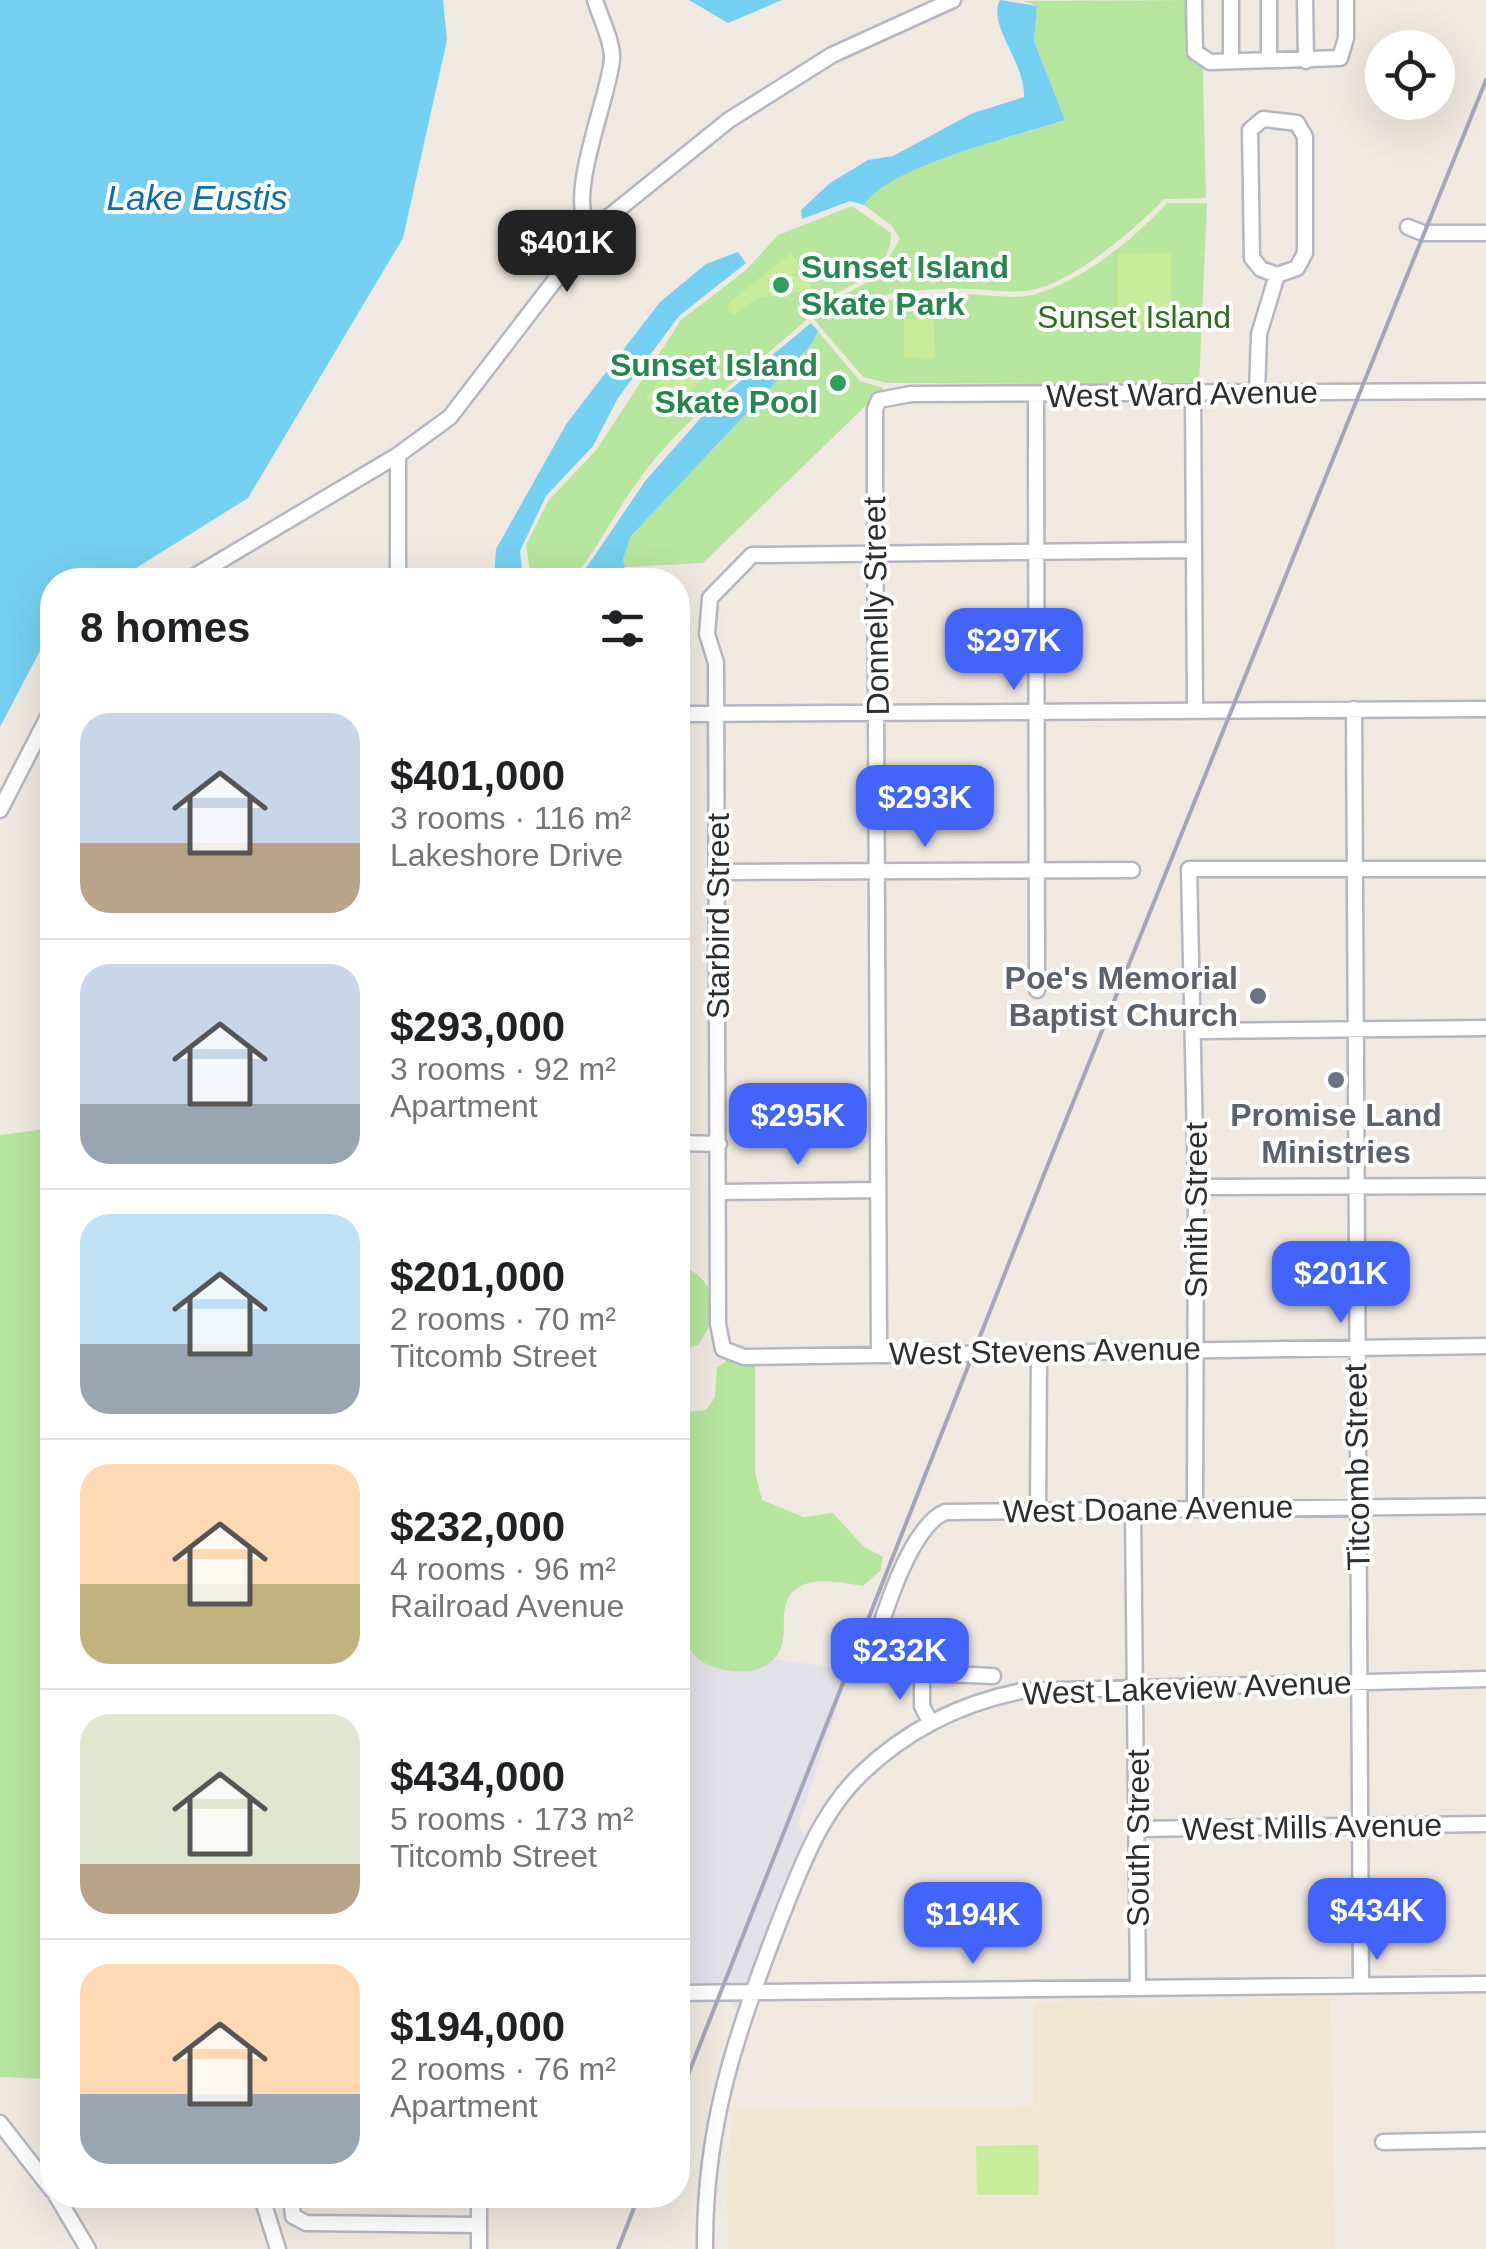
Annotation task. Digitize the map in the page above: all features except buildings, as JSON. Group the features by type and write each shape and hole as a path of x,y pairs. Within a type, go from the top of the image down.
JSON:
{"street":[{"path":"592,231 583,221 581,195 612,56 595,0"},
{"path":"208,568 398,455 460,407 592,231 762,98 832,56 953,0"},
{"path":"1194,0 1198,58 1231,61 1332,60 1344,54 1346,0"},
{"path":"1231,0 1231,61"},
{"path":"1268,0 1269,60"},
{"path":"1305,0 1306,61"},
{"path":"1263,119 1298,122 1305,136 1306,253 1297,268 1277,276 1261,269 1252,258 1250,130 1263,119"},
{"path":"1408,227 1423,233 1486,233"},
{"path":"1258,393 1258,334 1277,276"},
{"name":"West Ward Avenue","path":"879,400 910,394 1486,391"},
{"path":"1193,393 1195,710"},
{"path":"1036,396 1037,990"},
{"name":"Donnelly Street","path":"879,400 875,410 879,1353"},
{"path":"398,455 398,568"},
{"path":"876,553 1194,550"},
{"name":"Starbird Street","path":"725,1352 718,1324 717,714 714,659 706,634 710,598 752,555 876,553"},
{"path":"690,714 1486,708"},
{"name":"Titcomb Street","path":"1354,709 1361,1985"},
{"path":"0,810 40,733"},
{"name":"Smith Street","path":"1195,1510 1195,1031 1188,948 1189,869 1354,869"},
{"path":"1354,869 1486,869"},
{"path":"718,872 1132,870"},
{"path":"1195,1031 1486,1028"},
{"path":"690,1143 720,1144"},
{"path":"1196,1187 1486,1186"},
{"path":"720,1192 878,1190"},
{"name":"West Stevens Avenue","path":"725,1352 744,1357 1486,1346"},
{"path":"1038,1510 1039,1352"},
{"name":"West Doane Avenue","path":"922,1673 878,1671 872,1658 906,1564 932,1518 945,1512 1486,1506"},
{"name":"South Street","path":"1133,1510 1138,1987"},
{"path":"930,1722 922,1706 922,1673 994,1676"},
{"name":"West Lakeview Avenue","path":"705,2249 712,2125 750,1996 826,1818 861,1774 897,1742 982,1699 1022,1691 1486,1680"},
{"name":"West Mills Avenue","path":"1137,1829 1486,1824"},
{"path":"690,1994 750,1996 798,1991 1486,1984"},
{"path":"0,2123 40,2172"},
{"path":"1383,2142 1486,2140"},
{"path":"66,2208 88,2249"},
{"path":"266,2208 278,2249"},
{"path":"291,2208 306,2223 478,2225"},
{"path":"479,2208 479,2249"}],"shaded area":[{"path":"690,1636 767,1665 773,1659 850,1670 798,1824 807,1841 738,2013 727,1997 690,1986"},
{"path":"1331,1998 1335,2249 728,2249 727,2157 735,2109 1033,2106 1033,2002"}],"green space":[{"path":"1201,0 1206,198 1164,199 1121,239 1084,266 1032,290 923,290 848,304 842,296 878,276 900,239 891,225 864,205 878,190 926,164 1065,120 1034,41 1037,6 1023,1"},
{"name":"Sunset Island","path":"1167,203 1207,203 1199,385 887,383 863,377 811,316 676,435 638,481 581,568 530,568 526,545 549,500 597,449 681,320 746,270 778,235 852,206 891,233 881,264 835,294 847,310 917,296 1036,294 1090,268 1140,230"},
{"name":"Sunset Island Skate Park","path":"791,253 802,266 791,276 810,278 811,290 756,299 733,315 727,308 731,301"},
{"path":"1171,253 1171,322 1118,322 1118,254"},
{"path":"904,319 934,319 935,358 904,357"},
{"path":"815,328 860,381 884,388 703,563 625,567 623,559 631,536 810,346"},
{"path":"676,362 699,382 669,417 646,398"},
{"path":"40,1130 40,2079 0,2077 0,1135"},
{"path":"690,1271 701,1278 712,1298 710,1321 698,1345 690,1348"},
{"path":"737,1355 755,1362 755,1472 762,1500 803,1517 833,1513 863,1546 883,1557 881,1570 863,1586 815,1582 793,1592 785,1607 780,1650 766,1666 756,1670 723,1670 703,1662 690,1650 690,1412 706,1410 715,1397 717,1367"},
{"path":"1038,2145 1039,2195 977,2195 976,2146"}],"water":[{"name":"Lake Eustis","path":"0,0 443,0 447,40 403,238 248,498 136,568 40,568 40,651 0,727"},
{"path":"689,0 782,0 728,23"},
{"path":"1000,0 1037,6 1034,41 1065,120 926,165 899,177 864,205 850,201 802,219 801,210 830,183 868,160 893,156 973,113 1024,97 1019,70 998,21"},
{"path":"738,252 746,263 679,316 618,398 593,446 546,496 520,551 522,568 495,568 496,549 567,423 660,302 706,264"},
{"path":"811,323 818,331 810,346 631,536 623,559 625,567 586,568 646,480 713,404"}],"railway":[{"path":"690,2070 1045,1172 1486,80"},
{"path":"618,2249 634,2208"}],"place":[{"name":"Sunset Island Skate Park","path":"781,285"},
{"name":"Sunset Island Skate Pool","path":"838,383"},
{"name":"Poe's Memorial Baptist Church","path":"1258,996"},
{"name":"Promise Land Ministries","path":"1336,1080"}]}
